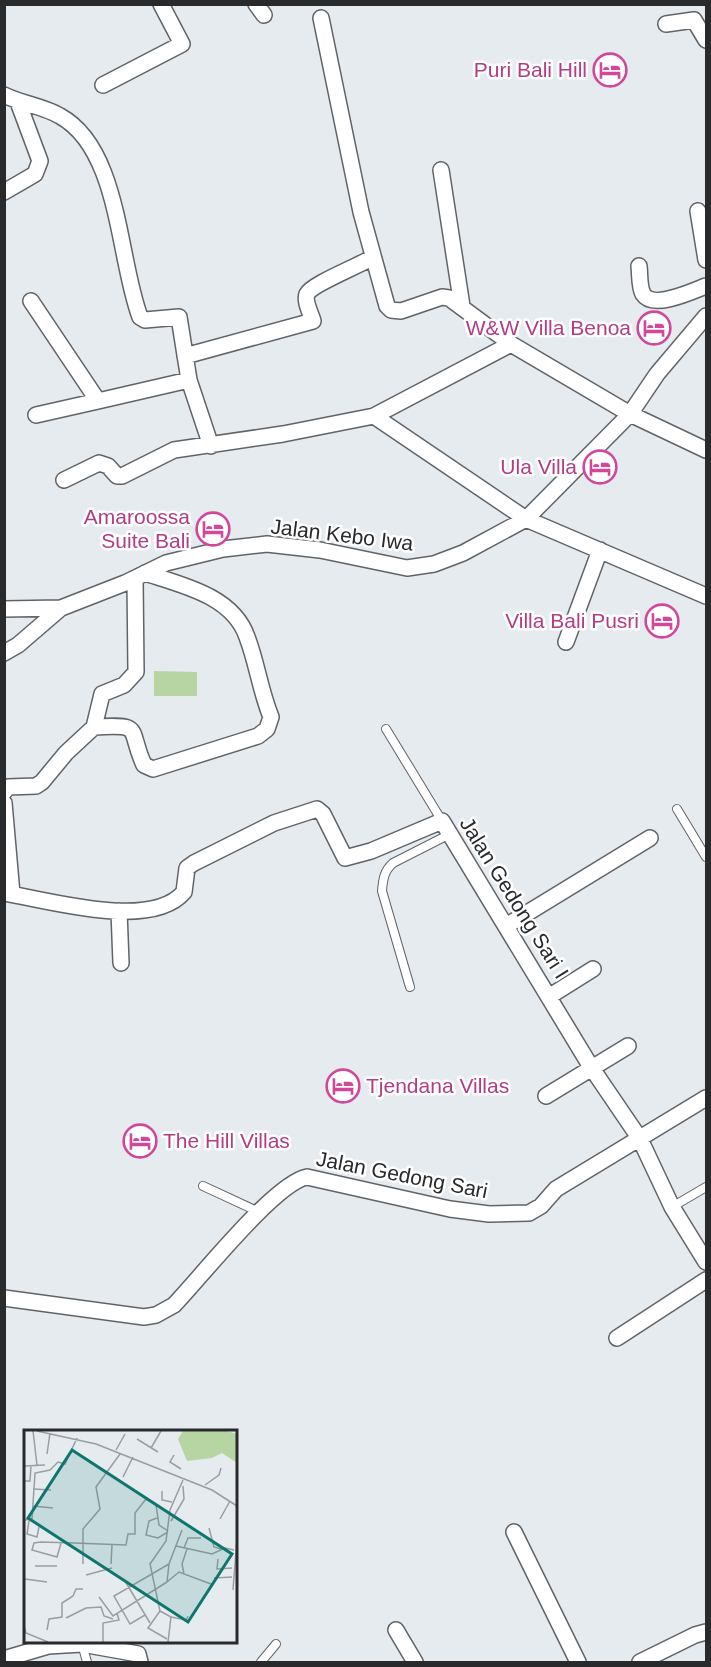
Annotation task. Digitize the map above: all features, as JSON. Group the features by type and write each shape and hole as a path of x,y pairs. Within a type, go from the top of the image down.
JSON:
{"street":[{"path":"103,85 182,44 161,4"},
{"path":"321,18 373,257 385,300 391,310 401,311 442,297 449,297 511,344 630,414 706,450"},
{"path":"666,24 694,20 706,40"},
{"path":"4,192 34,174 40,161 11,98"},
{"path":"11,98 36,105 61,116 80,131 93,150 106,180 140,317 145,320 179,317 189,380 211,446"},
{"path":"441,170 462,306"},
{"path":"698,211 706,260"},
{"path":"184,356 313,321 306,298 312,288 373,257"},
{"path":"639,266 642,293 646,298 662,301 706,286"},
{"path":"31,301 98,401"},
{"name":"Jalan Kebo Iwa","path":"4,653 18,645 61,608 183,558 223,549 267,544 320,550 407,568 434,564 463,553 526,519 630,414 657,374 706,316"},
{"path":"64,480 99,463 108,465 117,476 122,476 174,450 211,446 374,416 511,344"},
{"path":"36,415 189,380"},
{"path":"374,416 526,519 706,596"},
{"path":"566,642 600,550"},
{"path":"4,792 8,788 36,786 42,782 66,753 94,727 102,694 124,685 136,672 140,576 199,592 224,605 235,616 246,634 271,717 270,723 258,736 153,769 144,765 138,740 130,729 122,725 94,727"},
{"name":"Jalan Kebo Iwa","path":"4,609 61,608"},
{"name":"Jalan Gedong Sari I","path":"4,803 8,894 119,911 164,907 184,892 187,868 194,863 274,823 317,809 323,813 345,858 446,828 591,1067 640,1139 672,1207 706,1262"},
{"path":"506,926 601,871 650,838"},
{"path":"119,911 121,963"},
{"path":"550,996 593,969"},
{"path":"546,1096 628,1046"},
{"name":"Jalan Gedong Sari","path":"4,1298 133,1316 156,1315 174,1305 259,1212 285,1187 307,1176 450,1209 489,1214 529,1213 541,1206 556,1189 706,1098"},
{"path":"617,1338 706,1280"},
{"path":"514,1532 579,1662"},
{"path":"396,1630 415,1662"},
{"path":"642,1662 695,1635 706,1632"},
{"path":"4,1659 48,1646 82,1644 138,1654 140,1662"}],"lane":[{"path":"386,729 446,828 393,863 386,870 382,880 382,891 410,987"},
{"path":"676,809 706,857"},
{"path":"203,1186 259,1212"},
{"path":"672,1207 706,1187"},
{"path":"82,1644 87,1662"},
{"path":"261,1662 276,1644"}],"green space":[{"path":"154,671 197,672 197,696 154,696"}],"place":[{"name":"Puri Bali Hill","path":"610,70"},
{"name":"W&W Villa Benoa","path":"654,328"},
{"name":"Ula Villa","path":"600,467"},
{"name":"Amaroossa Suite Bali","path":"213,529"},
{"name":"Villa Bali Pusri","path":"662,621"},
{"name":"Tjendana Villas","path":"343,1086"},
{"name":"The Hill Villas","path":"140,1141"}]}
